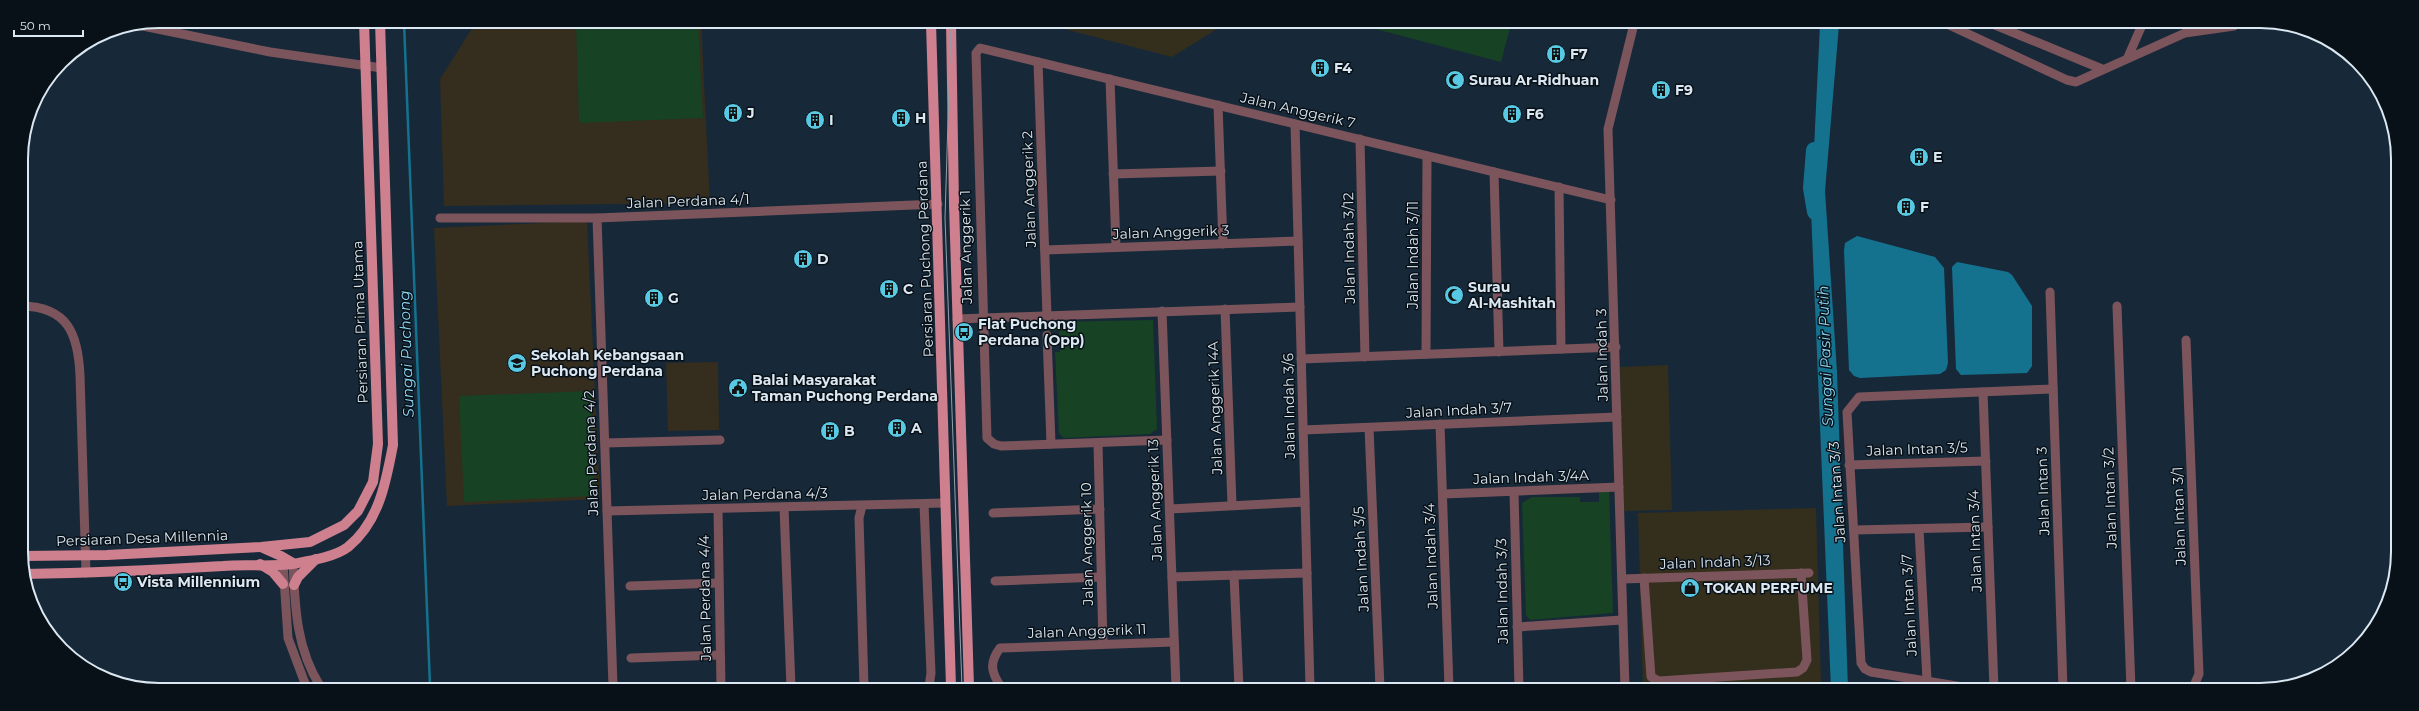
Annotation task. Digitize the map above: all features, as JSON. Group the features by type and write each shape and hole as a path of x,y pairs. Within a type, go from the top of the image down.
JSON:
{"main road":[{"name":"Persiaran Prima Utama","path":"261,547 310,542 344,525 358,511 373,482 378,444 364,28"},
{"name":"Persiaran Prima Utama","path":"260,564 288,562 318,557 346,548 361,535 374,513 386,487 393,444 380,28"},
{"name":"Persiaran Puchong Perdana","path":"931,28 938,204 949,683"},
{"path":"951,28 957,319 969,683"},
{"path":"261,547 288,562 310,542"},
{"name":"Persiaran Desa Millennia","path":"28,556 84,555 261,547"},
{"path":"294,585 298,577 318,557"},
{"path":"30,574 86,573 260,564 283,584"}],"street":[{"path":"153,28 270,52 382,68"},
{"name":"Jalan Indah 3","path":"1625,683 1616,347 1608,129 1633,28"},
{"path":"1955,28 2066,80 2076,82 2128,57 2185,33 2220,28"},
{"path":"2002,28 2102,69"},
{"path":"2128,57 2141,28"},
{"name":"Jalan Anggerik 7","path":"980,48 1611,200"},
{"name":"Jalan Anggerik 1","path":"980,48 976,54 982,318 987,438 994,444 1051,444"},
{"name":"Jalan Anggerik 2","path":"1038,62 1047,316"},
{"path":"1110,79 1116,248"},
{"path":"1218,105 1223,244"},
{"name":"Jalan Indah 3/6","path":"1295,124 1310,683"},
{"name":"Jalan Indah 3/12","path":"1360,139 1365,357"},
{"name":"Jalan Indah 3/11","path":"1426,354 1427,156"},
{"path":"1113,174 1221,170"},
{"path":"1494,172 1499,352"},
{"path":"1559,187 1561,349"},
{"name":"Jalan Perdana 4/1","path":"440,218 597,218 938,204"},
{"name":"Jalan Perdana 4/2","path":"597,218 613,683"},
{"name":"Jalan Anggerik 3","path":"1045,250 1298,241"},
{"name":"Jalan Intan 3","path":"2050,292 2063,683"},
{"path":"28,306 39,306 58,316 73,332 77,345 80,375 84,555 86,573"},
{"name":"Jalan Intan 3/2","path":"2116,306 2131,683"},
{"path":"957,319 1300,307"},
{"name":"Jalan Anggerik 14A","path":"1225,309 1232,506"},
{"name":"Jalan Anggerik 13","path":"1162,311 1176,683"},
{"path":"1047,335 1051,444 1098,444 1167,440"},
{"name":"Jalan Intan 3/1","path":"2186,340 2199,674 2195,683"},
{"path":"1301,359 1616,347"},
{"name":"Jalan Intan 3/3","path":"1943,683 1871,672 1865,669 1861,663 1847,412 1859,398 2053,390"},
{"name":"Jalan Intan 3/4","path":"1983,392 1994,683"},
{"name":"Jalan Indah 3/7","path":"1303,430 1617,417"},
{"name":"Jalan Indah 3/4","path":"1440,424 1449,683"},
{"name":"Jalan Indah 3/5","path":"1369,428 1380,683"},
{"path":"605,443 720,440"},
{"name":"Jalan Anggerik 10","path":"1098,444 1103,644"},
{"name":"Jalan Intan 3/5","path":"1849,465 1986,461"},
{"name":"Jalan Indah 3/4A","path":"1443,494 1620,487"},
{"name":"Jalan Indah 3/3","path":"1514,492 1519,683"},
{"path":"1170,509 1305,502"},
{"path":"924,504 931,673 930,683"},
{"name":"Jalan Perdana 4/3","path":"607,510 945,504"},
{"path":"862,506 859,518 864,683"},
{"path":"784,507 791,683"},
{"name":"Jalan Perdana 4/4","path":"718,508 721,683"},
{"path":"993,513 1100,509"},
{"path":"1854,530 1988,527"},
{"name":"Jalan Intan 3/7","path":"1920,529 1927,680"},
{"path":"288,562 283,584 288,638 305,683"},
{"path":"288,562 294,585 299,636 312,674 318,683"},
{"path":"1172,577 1307,573"},
{"name":"Jalan Indah 3/13","path":"1622,579 1644,578 1805,573 1807,660 1803,668 1797,672 1659,681 1651,677 1644,578"},
{"path":"1234,575 1239,683"},
{"path":"995,581 1101,577"},
{"path":"630,586 719,583"},
{"path":"1517,627 1622,620"},
{"name":"Jalan Anggerik 11","path":"998,683 993,675 993,658 1000,648 1174,642"},
{"path":"631,658 720,655"}],"shaded area":[{"path":"472,28 701,28 710,203 444,206 440,79"},
{"path":"1060,28 1219,28 1172,57"},
{"name":"Sekolah Kebangsaan Puchong Perdana","path":"587,221 600,499 447,506 434,228"},
{"path":"718,362 719,430 668,431 666,363"},
{"path":"1668,365 1672,510 1623,511 1620,367"},
{"path":"1816,508 1821,683 1643,683 1638,513"}],"green space":[{"path":"576,28 698,28 703,118 579,123"},
{"path":"1372,28 1510,28 1501,62"},
{"path":"1153,320 1157,429 1150,434 1064,438 1059,433 1055,352 1060,352 1059,331 1050,331 1049,322"},
{"path":"591,391 595,496 464,502 459,396"},
{"path":"1609,490 1613,613 1530,620 1526,615 1522,503 1532,497 1580,497 1580,502 1599,502 1599,491"}],"water":[{"path":"1820,28 1839,28 1825,191 1837,372 1848,683 1831,683 1811,210"},
{"path":"1857,236 1935,257 1944,268 1948,363 1946,370 1940,374 1860,378 1854,376 1849,370 1844,251 1845,243"},
{"path":"1957,262 2008,272 2012,275 2032,306 2032,366 2027,373 1961,375 1956,369 1952,267"}],"waterway":[{"name":"Sungai Puchong","path":"404,28 430,683"},
{"name":"Sungai Pasir Putih","path":"1814,150 1811,188 1815,212"}],"tram line":[{"path":"951,28 945,218 962,683"}],"place":[{"name":"F7","path":"1556,54"},
{"name":"F4","path":"1320,68"},
{"name":"Surau Ar-Ridhuan","path":"1455,80"},
{"name":"F9","path":"1661,90"},
{"name":"J","path":"733,113"},
{"name":"F6","path":"1512,114"},
{"name":"H","path":"901,118"},
{"name":"I","path":"815,120"},
{"name":"E","path":"1919,157"},
{"name":"F","path":"1906,207"},
{"name":"D","path":"803,259"},
{"name":"C","path":"889,289"},
{"name":"Surau Al-Mashitah","path":"1454,295"},
{"name":"G","path":"654,298"},
{"name":"Flat Puchong Perdana (Opp)","path":"964,332"},
{"name":"Sekolah Kebangsaan Puchong Perdana","path":"517,363"},
{"name":"Balai Masyarakat Taman Puchong Perdana","path":"738,388"},
{"name":"A","path":"897,428"},
{"name":"B","path":"830,431"},
{"name":"Vista Millennium","path":"123,582"},
{"name":"TOKAN PERFUME","path":"1690,588"}]}
